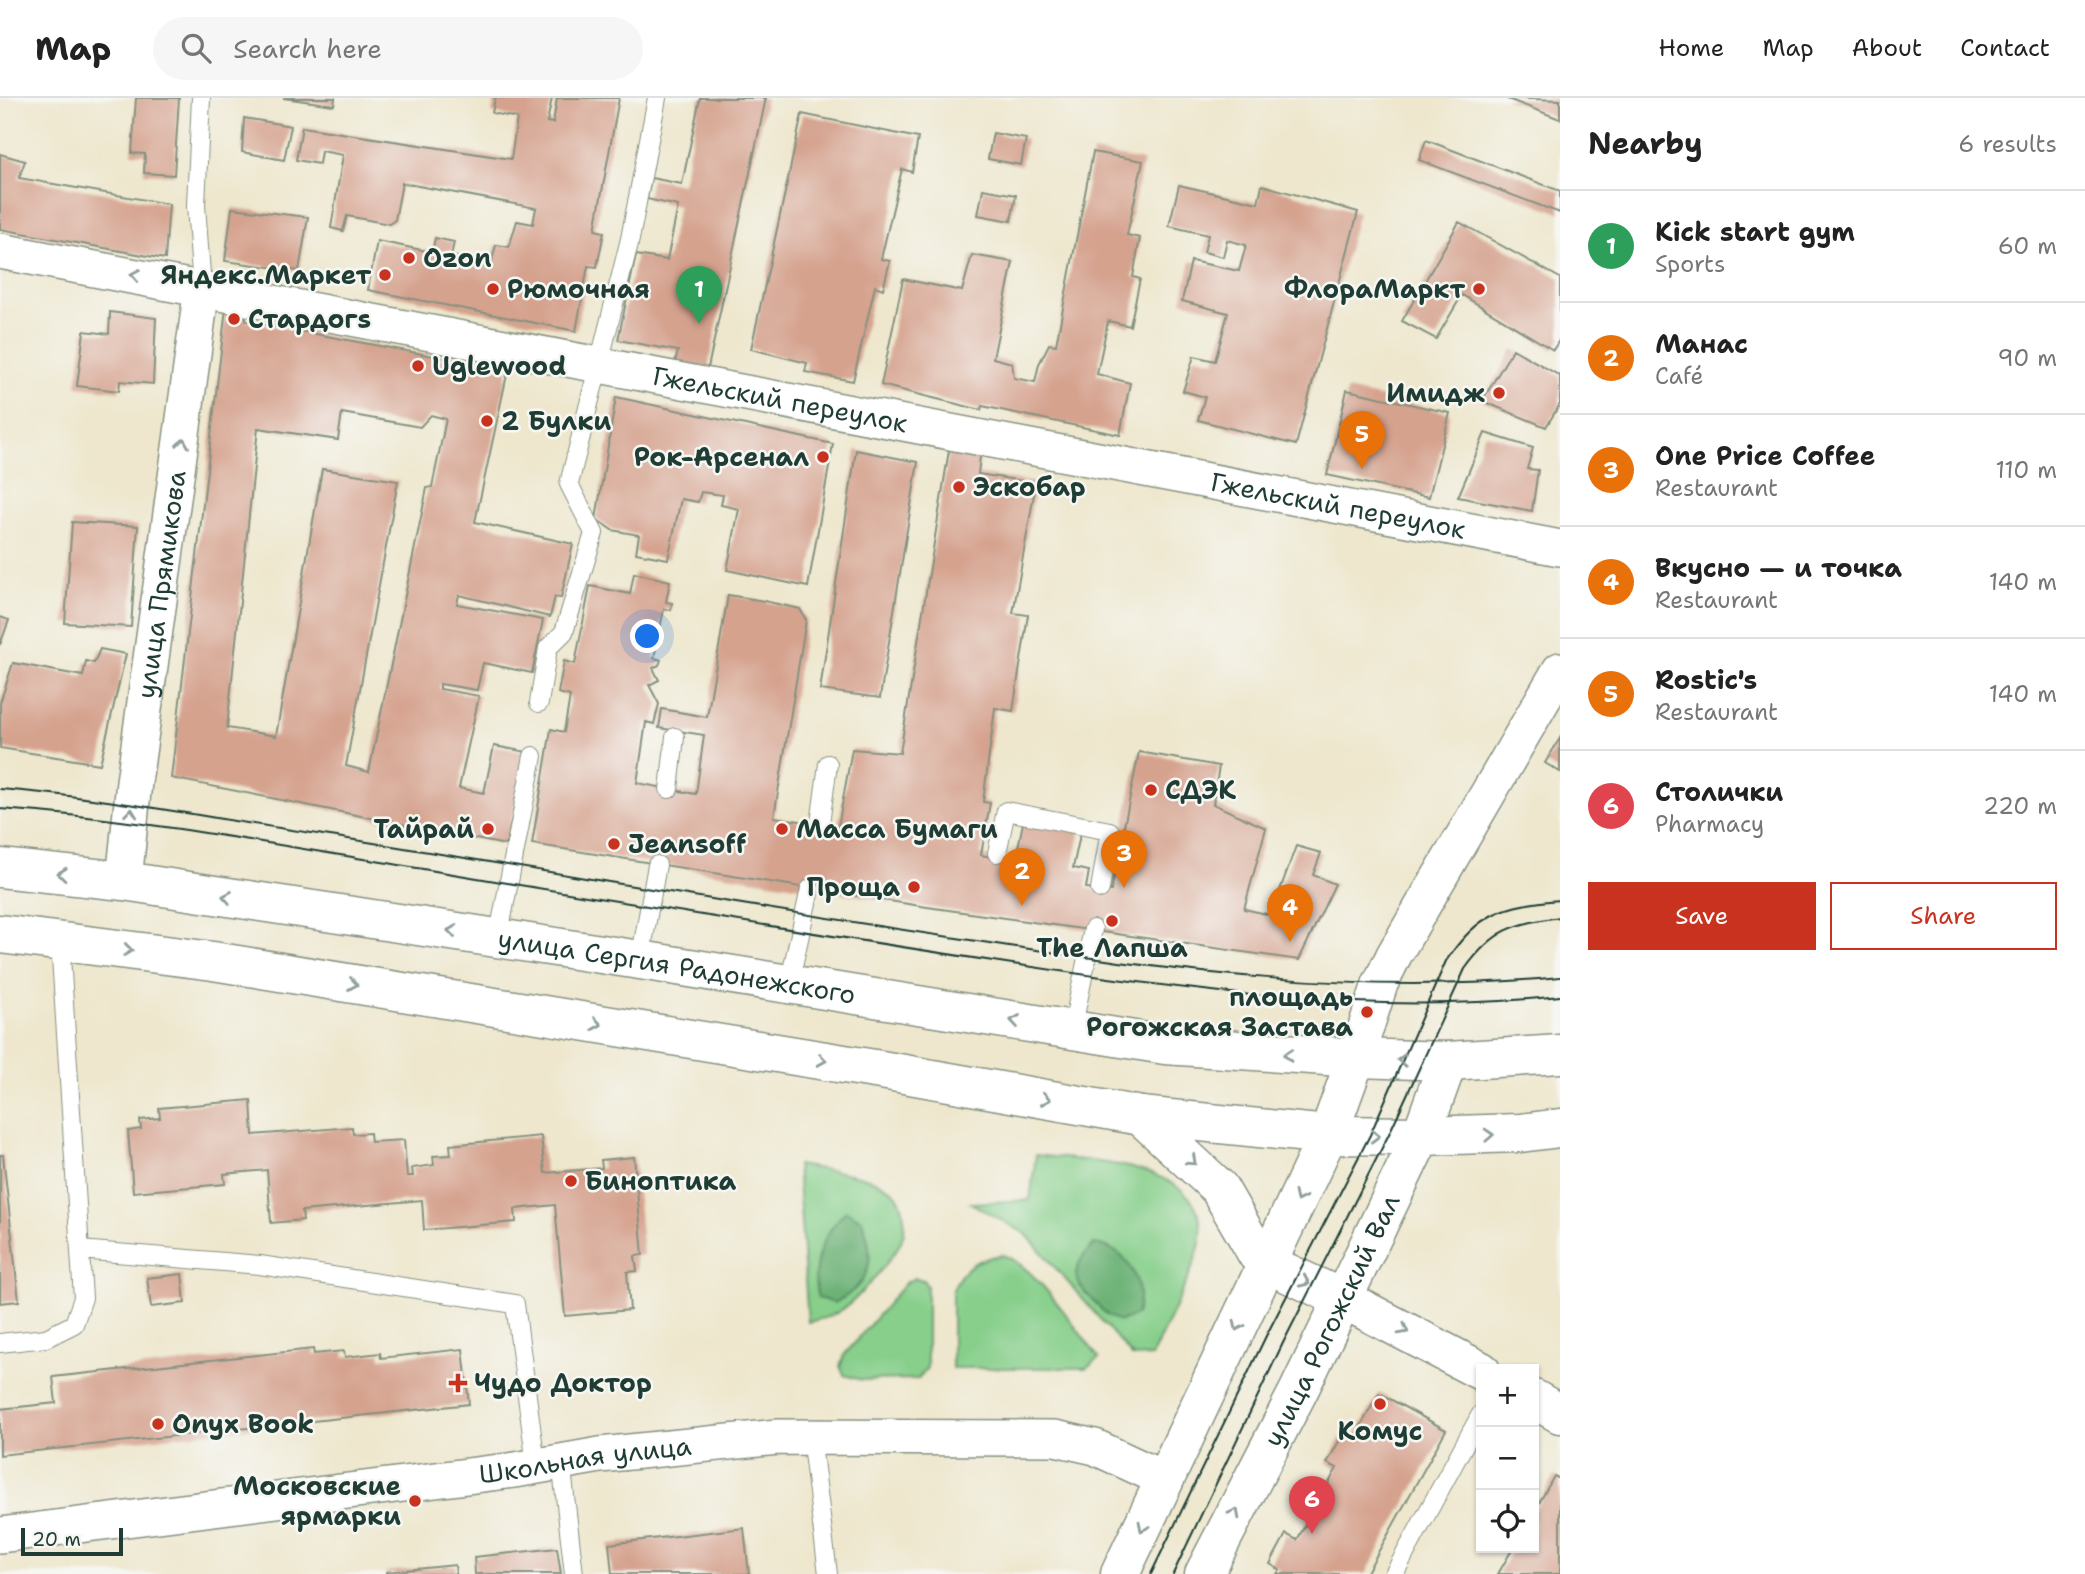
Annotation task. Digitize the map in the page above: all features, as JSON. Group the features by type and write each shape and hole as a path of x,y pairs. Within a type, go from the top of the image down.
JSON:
{"main road":[{"name":"улица Сергия Радонежского","path":"0,868 124,881 640,960 1165,1045 1356,1058 1448,1061 1560,1054"},
{"path":"0,934 213,961 880,1070 1141,1116 1328,1135 1421,1136 1520,1133 1560,1128"},
{"path":"1120,1574 1328,1135 1356,1058"},
{"name":"улица Рогожский Вал","path":"1204,1574 1343,1299 1421,1136 1448,1061"},
{"path":"1141,1116 1219,1188 1257,1254 1268,1264 1343,1299 1476,1368"},
{"path":"1539,1402 1560,1413"}],"street":[{"name":"Гжельский переулок","path":"0,251 1560,548"},
{"name":"улица Прямикова","path":"124,881 134,782 202,288"},
{"path":"1356,1058 1380,984 1394,956 1560,670"},
{"name":"Школьная улица","path":"0,1535 537,1465 811,1436 1055,1438 1095,1447 1166,1480"}],"lane":[{"path":"201,98 196,205 202,288"},
{"path":"539,703 548,648 564,632 594,533 569,484 630,239 657,98"},
{"path":"669,789 675,737"},
{"path":"498,939 533,756"},
{"path":"820,824 828,764"},
{"path":"997,853 1006,811 1110,831 1100,889"},
{"path":"640,960 657,865"},
{"path":"789,984 810,889"},
{"path":"1072,1030 1093,929"},
{"path":"0,1343 46,1338 74,1324 83,1298 60,941"},
{"path":"80,1250 260,1265 515,1304 537,1465 574,1574"},
{"path":"1394,1574 1476,1423"},
{"path":"811,1436 828,1574"}],"green space":[{"path":"1036,1155 1140,1170 1165,1179 1185,1193 1198,1211 1201,1236 1199,1248 1152,1356 1133,1357 1026,1234 971,1203 1030,1200"},
{"path":"797,1165 852,1174 880,1183 898,1197 904,1218 902,1239 885,1266 867,1287 839,1312 808,1322"},
{"path":"846,1211 862,1220 870,1258 864,1278 857,1287 834,1303 818,1298 815,1274 825,1240"},
{"path":"1094,1244 1116,1252 1131,1269 1139,1291 1136,1315 1120,1321 1110,1317 1079,1284 1076,1271 1078,1265"},
{"path":"1002,1255 1015,1261 1042,1285 1099,1358 1086,1368 952,1368 952,1291 961,1275 971,1265"},
{"path":"915,1278 923,1280 927,1286 927,1368 918,1379 861,1380 844,1375 840,1366 845,1354 906,1282"}],"building":[{"path":"136,98 179,98 174,175 144,173 145,154 132,153"},
{"path":"283,98 335,98 334,105"},
{"path":"495,98 552,98 547,122 553,123 557,98 619,98 595,230 604,232 597,267 588,266 576,331 368,290 377,241 432,252 435,238 454,242 451,256 491,264 496,245 509,247 517,221 533,224 536,208 402,183 395,220 389,224 347,216 343,231 331,228 343,155 321,151 319,164 296,160 302,127 511,159 517,118 492,113"},
{"path":"700,98 766,98 708,368 675,362 678,351 618,340 636,255 667,260 678,206 647,199 651,178 682,184"},
{"path":"1505,98 1560,100 1560,119"},
{"path":"802,114 918,138 912,172 902,169 881,259 890,261 883,289 875,286 853,381 805,372 807,363 751,349"},
{"path":"244,118 291,126 284,160 242,152"},
{"path":"993,133 1026,139 1021,165 988,159"},
{"path":"1426,140 1560,191 1560,213 1419,160"},
{"path":"1093,152 1143,161 1127,235 1140,238 1133,277 1140,279 1130,326 1108,321 1097,374 1130,383 1120,435 982,406 981,410 881,385 903,279 962,291 972,255 1013,262 993,358 1012,363 1014,378 1035,382 1039,364 1049,344 1056,345"},
{"path":"0,154 25,161 19,178 169,204 165,259 0,229"},
{"path":"1179,185 1258,203 1262,185 1358,212 1296,445 1198,420 1205,397 1183,391 1194,356 1215,361 1228,313 1182,301 1191,261 1239,271 1246,245 1227,240 1223,257 1204,252 1208,235 1169,226"},
{"path":"983,189 1016,195 1011,221 978,215"},
{"path":"232,208 308,217 299,271 225,261"},
{"path":"1459,222 1560,278 1560,339 1553,350 1462,295 1436,339 1402,321"},
{"path":"226,308 246,312 246,321 508,370 475,522 573,544 561,598 555,597 550,617 459,595 457,604 543,620 532,673 483,663 477,690 440,684 440,689 479,696 459,788 484,793 494,746 527,752 506,845 171,778","holes":["342,413 420,427 431,415 446,419 432,487 427,488 369,772 346,766 398,481 322,469 276,736 227,728 258,428 338,440"]},
{"path":"110,312 156,318 153,384 120,381 119,391 77,386 84,331 109,334"},
{"path":"1513,349 1560,376 1560,404 1546,427 1482,401"},
{"path":"1347,390 1450,413 1429,497 1327,475"},
{"path":"616,397 833,444 808,587 727,570 739,509 721,505 723,495 701,492 698,502 681,499 668,559 636,553 639,535 612,530 596,519"},
{"path":"1485,433 1533,448 1527,469 1538,470 1532,511 1458,497"},
{"path":"950,444 981,449 978,474 1036,483 1013,613 1028,615 1013,711 995,708 983,802 990,803 981,855 1015,862 1024,818 1081,830 1073,868 1089,871 1086,888 1111,891 1139,752 1219,766 1213,804 1266,828 1244,909 1271,915 1296,846 1321,853 1313,875 1335,884 1299,960 927,907 532,844 551,729 564,732 570,696 558,693 564,661 575,664 590,586 630,594 634,573 670,581 666,602 672,603 671,610 664,609 654,658 661,660 659,665 653,668 659,680 649,685 659,704 654,724 646,722 637,783 696,794 704,735 659,728 662,709 707,717 728,595 764,601 800,609 806,620 774,817 838,827 852,749 900,753"},
{"path":"856,450 918,462 880,698 820,690"},
{"path":"72,522 138,526 131,627 65,623"},
{"path":"0,617 9,620 0,645"},
{"path":"100,649 126,654 100,764 0,748 0,703 13,663 83,676 86,661 94,663"},
{"path":"1560,738 1560,772 1545,763"},
{"path":"251,1100 253,1135 352,1127 353,1134 370,1133 371,1142 404,1140 407,1176 413,1176 412,1168 434,1165 433,1156 451,1155 450,1145 541,1136 545,1173 602,1168 601,1160 634,1157 643,1255 635,1256 637,1271 627,1272 630,1310 565,1316 555,1205 515,1209 516,1222 424,1230 422,1200 302,1211 303,1220 271,1223 267,1170 224,1174 225,1184 133,1192 128,1131 141,1129 140,1120 160,1118 159,1108"},
{"path":"0,1155 3,1155 19,1301 0,1303"},
{"path":"182,1274 185,1303 151,1307 147,1278"},
{"path":"313,1349 314,1354 344,1351 345,1357 380,1353 381,1358 463,1349 469,1404 0,1455 0,1409 56,1403 53,1377"},
{"path":"1379,1393 1446,1430 1366,1574 1277,1574 1280,1570 1270,1564 1286,1534 1297,1540 1337,1468 1327,1463 1344,1432 1354,1438"},
{"path":"1554,1476 1560,1479 1560,1574 1498,1574 1510,1553 1539,1553 1539,1503"},
{"path":"744,1528 749,1574 612,1574 609,1544"},
{"path":"557,1548 561,1574 475,1574 474,1557"},
{"path":"455,1565 456,1574 386,1574 386,1572"}],"tram line":[{"path":"0,789 153,808 721,901 1191,971 1264,978 1410,984 1560,977"},
{"path":"0,809 100,818 200,832 844,938 1133,982 1347,1002 1489,1002 1560,996"},
{"path":"1151,1574 1266,1336 1370,1135 1446,961 1470,932 1494,914 1523,905 1560,900"},
{"path":"1173,1574 1283,1343 1388,1136 1465,969 1495,937 1517,926 1560,917"}],"place":[{"name":"Ozon","path":"409,258"},
{"name":"Яндекс.Маркет","path":"385,275"},
{"name":"Рюмочная","path":"493,289"},
{"name":"ФлораМаркт","path":"1479,289"},
{"name":"Стардогs","path":"234,319"},
{"name":"Kick start gym","path":"699,324"},
{"name":"Uglewood","path":"418,366"},
{"name":"Имидж","path":"1499,393"},
{"name":"2 Булки","path":"487,421"},
{"name":"Рок-Арсенал","path":"823,457"},
{"name":"Rostic's","path":"1362,469"},
{"name":"Эскобар","path":"959,487"},
{"name":"СДЭК","path":"1151,790"},
{"name":"Тайрай","path":"488,829"},
{"name":"Масса Бумаги","path":"782,829"},
{"name":"Jeansoff","path":"614,844"},
{"name":"Проща","path":"914,887"},
{"name":"One Price Coffee","path":"1124,888"},
{"name":"Манас","path":"1022,906"},
{"name":"The Лапша","path":"1112,921"},
{"name":"Вкусно — и точка","path":"1290,942"},
{"name":"площадь Рогожская Застава","path":"1367,1012"},
{"name":"Биноптика","path":"571,1181"},
{"name":"Чудо Доктор","path":"458,1383"},
{"name":"Комус","path":"1380,1404"},
{"name":"Onyx Book","path":"158,1424"},
{"name":"Московские ярмарки","path":"415,1501"},
{"name":"Столички","path":"1312,1534"}]}
